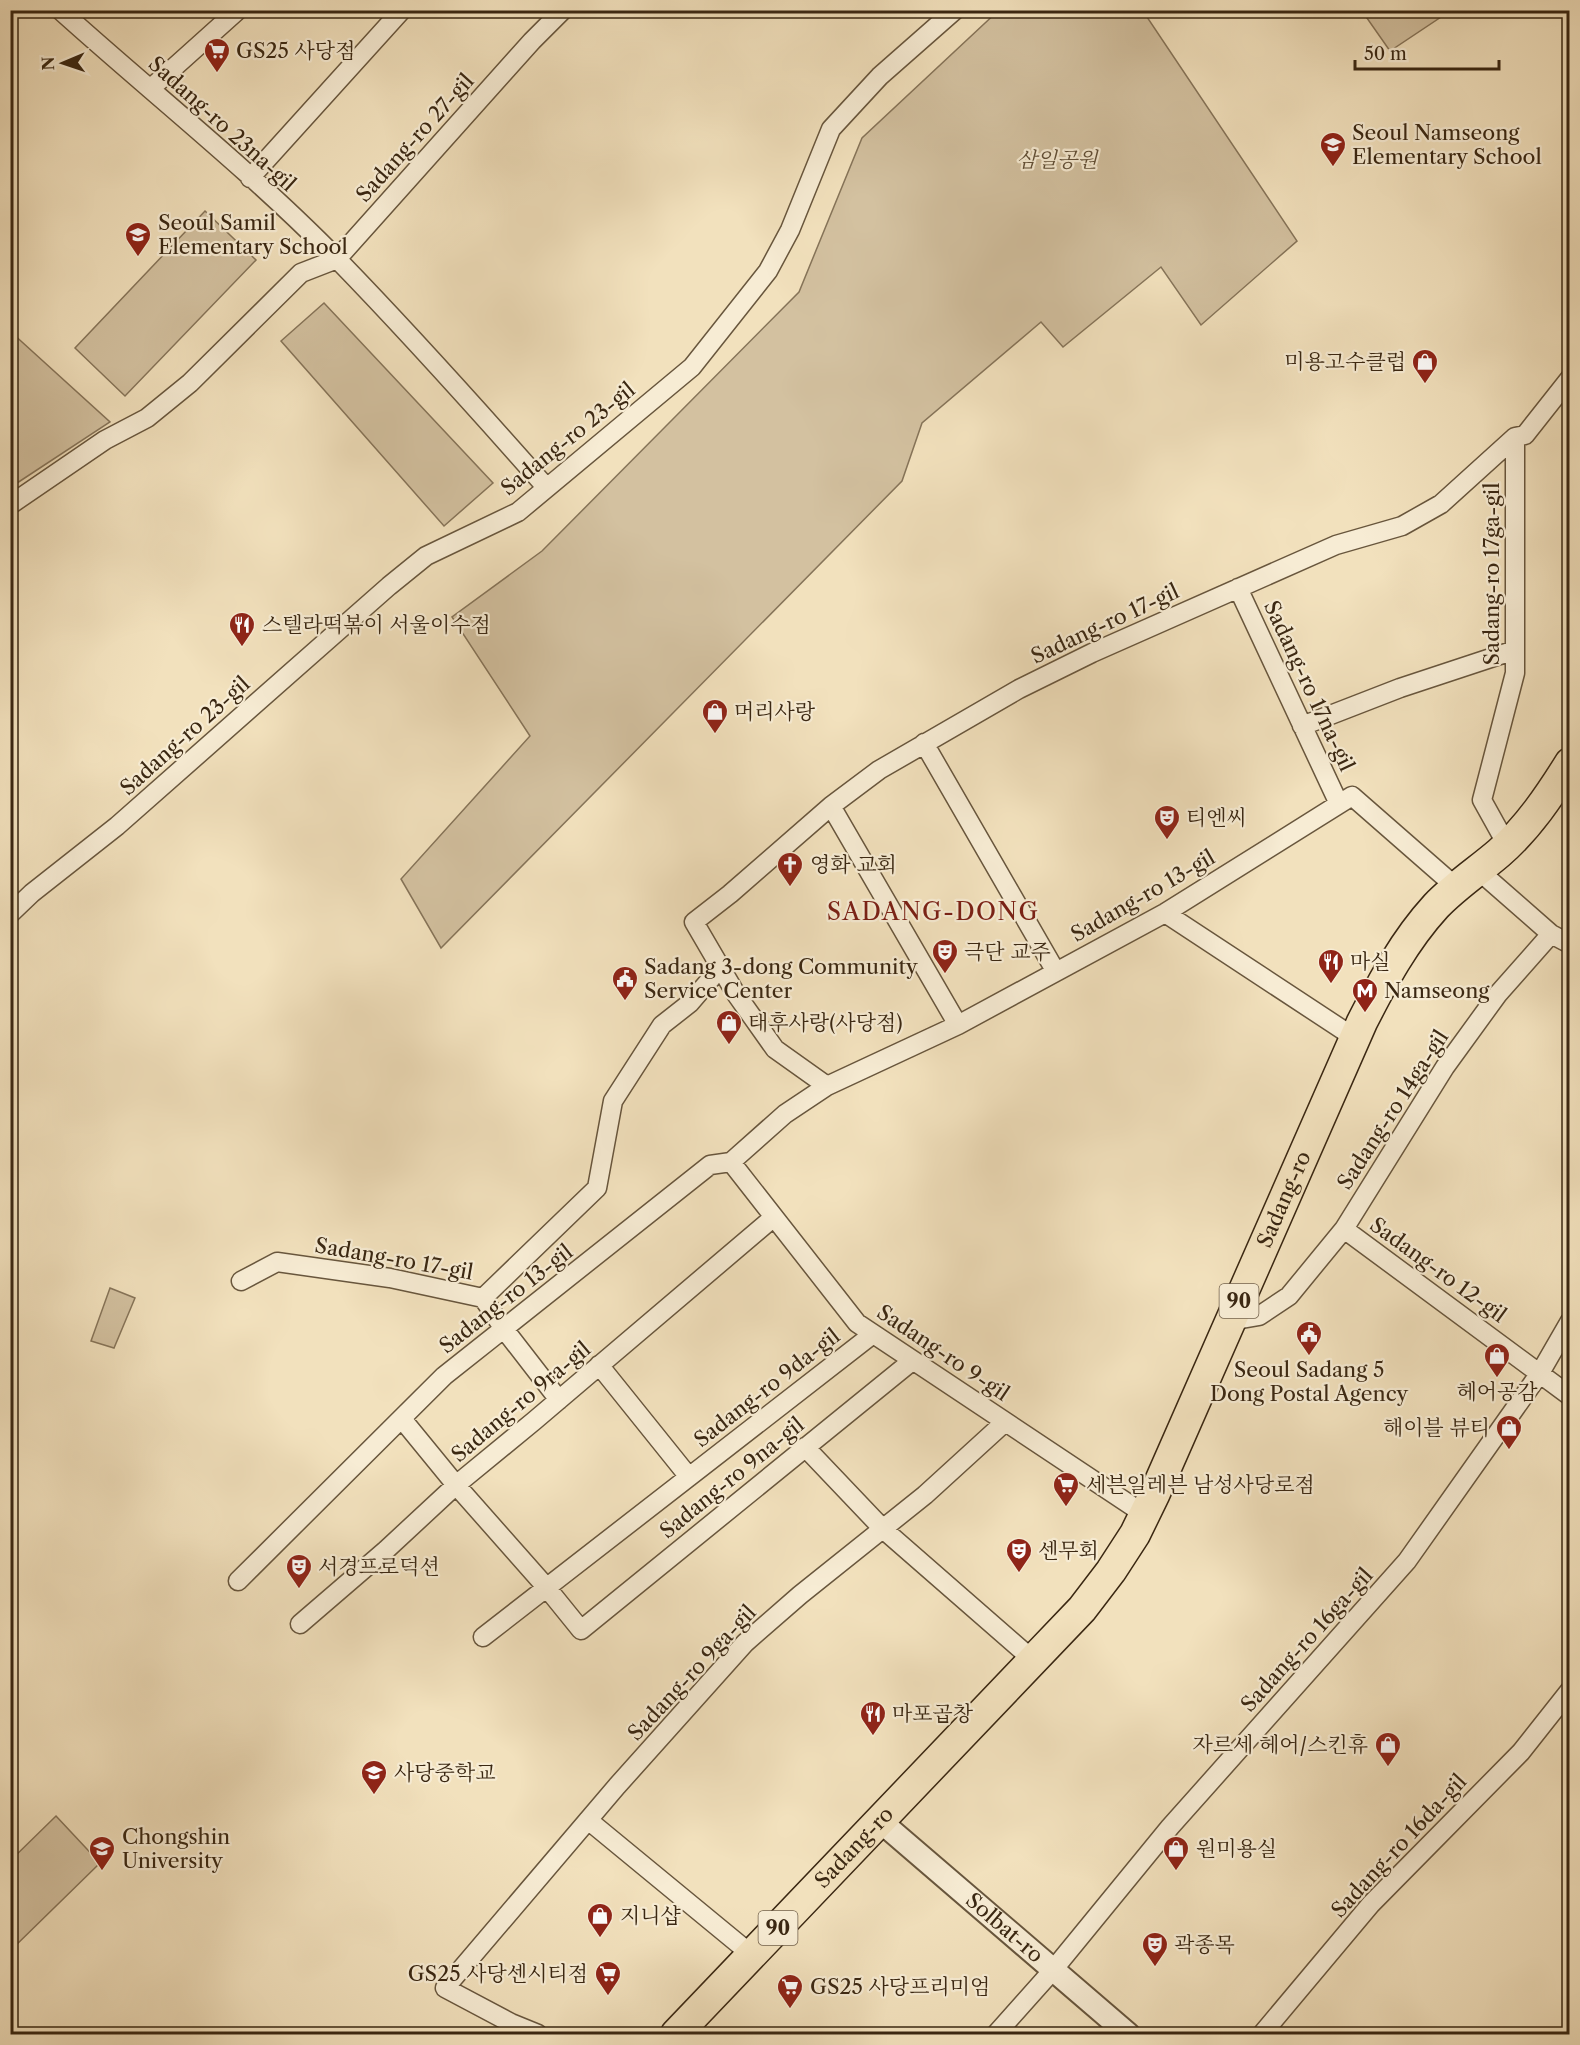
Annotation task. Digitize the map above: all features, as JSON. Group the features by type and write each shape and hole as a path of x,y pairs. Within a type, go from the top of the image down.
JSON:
{"main road":[{"name":"Sadang-ro","path":"676,2034 1082,1609 1111,1571 1135,1534 1355,1038 1402,948 1436,906 1507,845 1541,806 1569,763"}],"street":[{"name":"Sadang-ro 23na-gil","path":"60,10 250,178 337,259 490,423 546,487"},
{"path":"150,89 238,10"},
{"path":"250,178 402,10"},
{"name":"Sadang-ro 27-gil","path":"10,505 105,440 147,418 190,383 301,273 337,259 532,41 563,10"},
{"name":"Sadang-ro 23-gil","path":"10,914 32,893 117,826 372,600 426,556 518,512 692,367 768,271 790,230 831,129 880,76 955,10"},
{"name":"Sadang-ro 17-gil","path":"241,1281 277,1262 390,1278 483,1298 597,1188 613,1101 662,1025 690,1003 720,968 694,922 730,894 831,806 879,770 1019,689 1092,653 1336,545 1402,526 1441,504 1515,437 1525,435 1569,378"},
{"name":"Sadang-ro 17ga-gil","path":"1507,845 1482,800 1515,673 1515,437"},
{"name":"Sadang-ro 17na-gil","path":"1238,588 1339,804"},
{"path":"1302,726 1400,688 1515,651"},
{"path":"924,743 1056,972"},
{"path":"1339,804 1352,796 1467,879 1569,944"},
{"name":"Sadang-ro 13-gil","path":"238,1581 444,1376 711,1165 731,1162 785,1114 827,1086 958,1025 1165,913 1339,804"},
{"path":"831,806 958,1025"},
{"path":"1165,913 1355,1038"},
{"name":"Sadang-ro 14ga-gil","path":"1344,1229 1445,1067 1498,994 1551,934"},
{"path":"720,968 775,1049 827,1086"},
{"name":"Sadang-ro 9-gil","path":"731,1162 857,1323 1144,1514"},
{"name":"Sadang-ro 9ra-gil","path":"300,1624 386,1550 456,1485 560,1400 774,1216"},
{"name":"Sadang-ro 12-gil","path":"1230,1321 1259,1316 1289,1296 1344,1229 1569,1396"},
{"path":"483,1298 504,1329 560,1400"},
{"name":"Sadang-ro 16ga-gil","path":"996,2034 1053,1970 1170,1827 1407,1561 1540,1373 1569,1322"},
{"name":"Sadang-ro 9da-gil","path":"483,1637 873,1334"},
{"name":"Sadang-ro 9na-gil","path":"547,1588 581,1630 912,1361"},
{"name":"Sadang-ro 9da-gil","path":"600,1365 689,1477"},
{"path":"402,1419 456,1485 547,1588"},
{"name":"Sadang-ro 9ga-gil","path":"538,2034 511,2024 445,1988 588,1820 745,1643 800,1595 925,1495 1005,1422"},
{"path":"805,1447 883,1529 1033,1660"},
{"name":"Sadang-ro 16da-gil","path":"1262,2034 1371,1904 1521,1752 1569,1690"},
{"path":"588,1820 752,1955"},
{"name":"Solbat-ro","path":"880,1821 1128,2034"}],"green space":[{"name":"삼일공원","path":"999,10 1143,11 1297,241 1201,325 1161,267 1063,347 1041,322 922,423 902,481 441,948 401,879 530,736 452,617 542,551 799,292 862,138"},
{"path":"1362,11 1450,11 1390,51"},
{"path":"205,211 256,260 125,396 75,348"},
{"path":"324,303 493,483 444,526 281,341"},
{"path":"11,332 110,422 11,487"},
{"path":"110,1288 135,1298 114,1348 91,1341"},
{"path":"56,1816 100,1863 11,1950 11,1860"}],"place":[{"name":"GS25 사당점","path":"217,74"},
{"name":"Seoul Namseong Elementary School","path":"1333,168"},
{"name":"Seoul Samil Elementary School","path":"138,258"},
{"name":"미용고수클럽","path":"1425,385"},
{"name":"스텔라떡볶이 서울이수점","path":"242,648"},
{"name":"머리사랑","path":"715,735"},
{"name":"티엔씨","path":"1167,841"},
{"name":"영화 교회","path":"790,888"},
{"name":"극단 교주","path":"945,975"},
{"name":"마실","path":"1331,985"},
{"name":"Sadang 3-dong Community Service Center","path":"625,1002"},
{"name":"Namseong","path":"1365,1014"},
{"name":"태후사랑(사당점)","path":"729,1046"},
{"name":"Seoul Sadang 5 Dong Postal Agency","path":"1309,1357"},
{"name":"헤어공감","path":"1497,1379"},
{"name":"해이블 뷰티","path":"1509,1451"},
{"name":"세븐일레븐 남성사당로점","path":"1066,1508"},
{"name":"센무회","path":"1019,1574"},
{"name":"서경프로덕션","path":"299,1590"},
{"name":"마포곱창","path":"873,1737"},
{"name":"자르세 헤어/스킨휴","path":"1388,1768"},
{"name":"사당중학교","path":"374,1796"},
{"name":"Chongshin University","path":"102,1872"},
{"name":"원미용실","path":"1176,1872"},
{"name":"지니샵","path":"600,1939"},
{"name":"곽종목","path":"1155,1968"},
{"name":"GS25 사당센시티점","path":"608,1997"},
{"name":"GS25 사당프리미엄","path":"790,2010"}],"district":[{"name":"SADANG-DONG","path":"933,912"}]}
